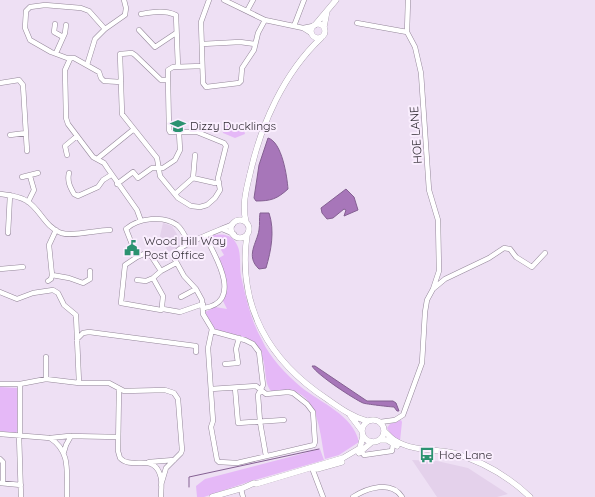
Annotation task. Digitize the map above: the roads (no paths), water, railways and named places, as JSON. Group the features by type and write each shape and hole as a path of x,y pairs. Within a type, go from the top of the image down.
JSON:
{"main road":[{"path":"310,49 314,25 336,0"},
{"path":"327,10 324,27 325,32 322,38 310,49 277,99 263,129 254,154 244,206 246,222 249,230 244,256 245,278 260,327 277,355 288,368 306,385 349,414 367,421"},
{"path":"314,25 320,24 324,27"},
{"path":"312,35 317,39 322,38"},
{"path":"244,206 232,229 240,241 244,256"},
{"path":"234,223 240,220 246,222"},
{"path":"235,235 242,237 247,235"},
{"path":"349,414 362,434 372,442"},
{"path":"212,497 242,488 251,483 256,484 312,468 351,454 360,448 363,425 367,421 373,419 380,422 384,430 394,440 417,449"},
{"path":"379,440 384,430"},
{"path":"312,468 317,469 345,461 361,452 372,442 387,440 408,450 417,449 448,452 479,462 504,475 530,497"}],"street":[{"path":"87,65 91,56 93,43 105,28 124,17 126,10 124,0"},
{"path":"224,0 265,20 303,28 312,35"},
{"path":"247,11 253,0"},
{"path":"294,26 304,0"},
{"name":"HOE LANE","path":"384,430 391,421 404,415 421,369 427,300 439,271 438,220 429,190 421,73 415,47 407,32 408,0"},
{"path":"207,1 201,22 202,66 205,86 239,83 241,81 242,68 254,50 258,34 265,20"},
{"path":"105,28 85,9 45,3 28,8 26,32 30,40 56,53 74,58 87,65 99,72 100,78 104,81 121,82"},
{"path":"141,14 157,11 168,12 176,15 178,67"},
{"path":"356,23 407,32"},
{"path":"55,24 54,32 63,37"},
{"path":"56,53 63,37 66,25"},
{"path":"303,28 314,25"},
{"path":"138,30 155,47 176,33"},
{"path":"202,44 240,42 256,44"},
{"path":"168,80 161,80 135,55 127,53 120,54 122,111 157,158 160,176 175,194 187,205 200,207 207,205 215,198 221,188 218,178 226,144 197,132 172,132 169,130 168,70 178,67 202,66"},
{"path":"70,58 65,70 66,118 68,124 93,157 104,163 117,184 137,210 141,221"},
{"path":"0,83 16,80 22,83 27,151"},
{"path":"97,159 134,129"},
{"path":"117,184 133,172 138,178 152,168 167,166 177,157 180,150 179,132"},
{"path":"10,135 26,133"},
{"path":"67,155 65,146 77,136"},
{"path":"175,194 193,178 195,155"},
{"path":"22,177 38,173"},
{"path":"69,173 69,183 74,194 78,196 98,187 103,180 111,175"},
{"path":"28,202 34,190 30,176"},
{"path":"193,178 215,183 219,182"},
{"path":"0,194 10,195 28,202 56,230 68,234 96,230 110,230"},
{"path":"8,233 10,195"},
{"path":"137,257 126,229 141,221 159,219 173,223 180,229 189,244"},
{"path":"211,390 256,386 266,394 288,392 305,402 313,412 316,438 314,445 238,463 219,462 212,427 213,421 208,348 212,331 209,322 203,314 204,306 196,289 184,276 173,256 174,252 234,223"},
{"path":"222,229 235,235"},
{"path":"48,281 51,280 52,275 50,245 56,230"},
{"path":"161,271 150,254 146,253 125,264 121,303 180,312 216,303 225,289 219,263 205,236"},
{"path":"433,288 445,279 489,258 504,248 510,249 516,257 532,267 545,253"},
{"path":"137,280 146,281 153,278 161,271 176,263"},
{"path":"0,269 23,267"},
{"path":"52,275 69,278 83,283 90,279 90,271"},
{"path":"439,271 445,279"},
{"path":"153,278 163,296 163,309"},
{"path":"181,297 196,289"},
{"path":"0,292 17,299 41,290 55,291 65,306 74,312 77,324 79,383"},
{"path":"77,324 82,329 89,332 196,346 196,352"},
{"path":"212,331 239,338 253,344 259,352 263,385 258,396 260,422 266,456"},
{"path":"77,339 83,333 89,332"},
{"path":"225,364 238,363 236,349 239,338"},
{"path":"46,357 46,379"},
{"path":"0,384 20,384 46,379 79,383 114,384 119,390 118,454 122,460 127,463 174,459"},
{"path":"20,384 19,435 21,497"},
{"path":"235,388 238,423 284,420"},
{"path":"119,390 165,390 170,391 176,396 182,453 166,468 161,485"},
{"path":"380,422 391,421"},
{"path":"0,434 50,438 71,436 118,436"},
{"path":"67,497 64,452 71,436"},
{"path":"50,438 58,444 64,452"},
{"path":"361,452 364,455 370,456 392,451 393,444"},
{"path":"0,459 3,462 1,483 21,485"},
{"path":"148,462 157,469 161,477 161,497"},
{"path":"312,468 323,497"},
{"path":"353,497 363,491 384,487 394,489 402,497"},
{"path":"242,488 243,497"}],"waterway":[{"path":"189,487 189,477 319,449"}],"place":[{"name":"Dizzy Ducklings","path":"178,126"},
{"name":"Wood Hill Way Post Office","path":"132,248"},
{"name":"Hoe Lane","path":"427,455"}]}
